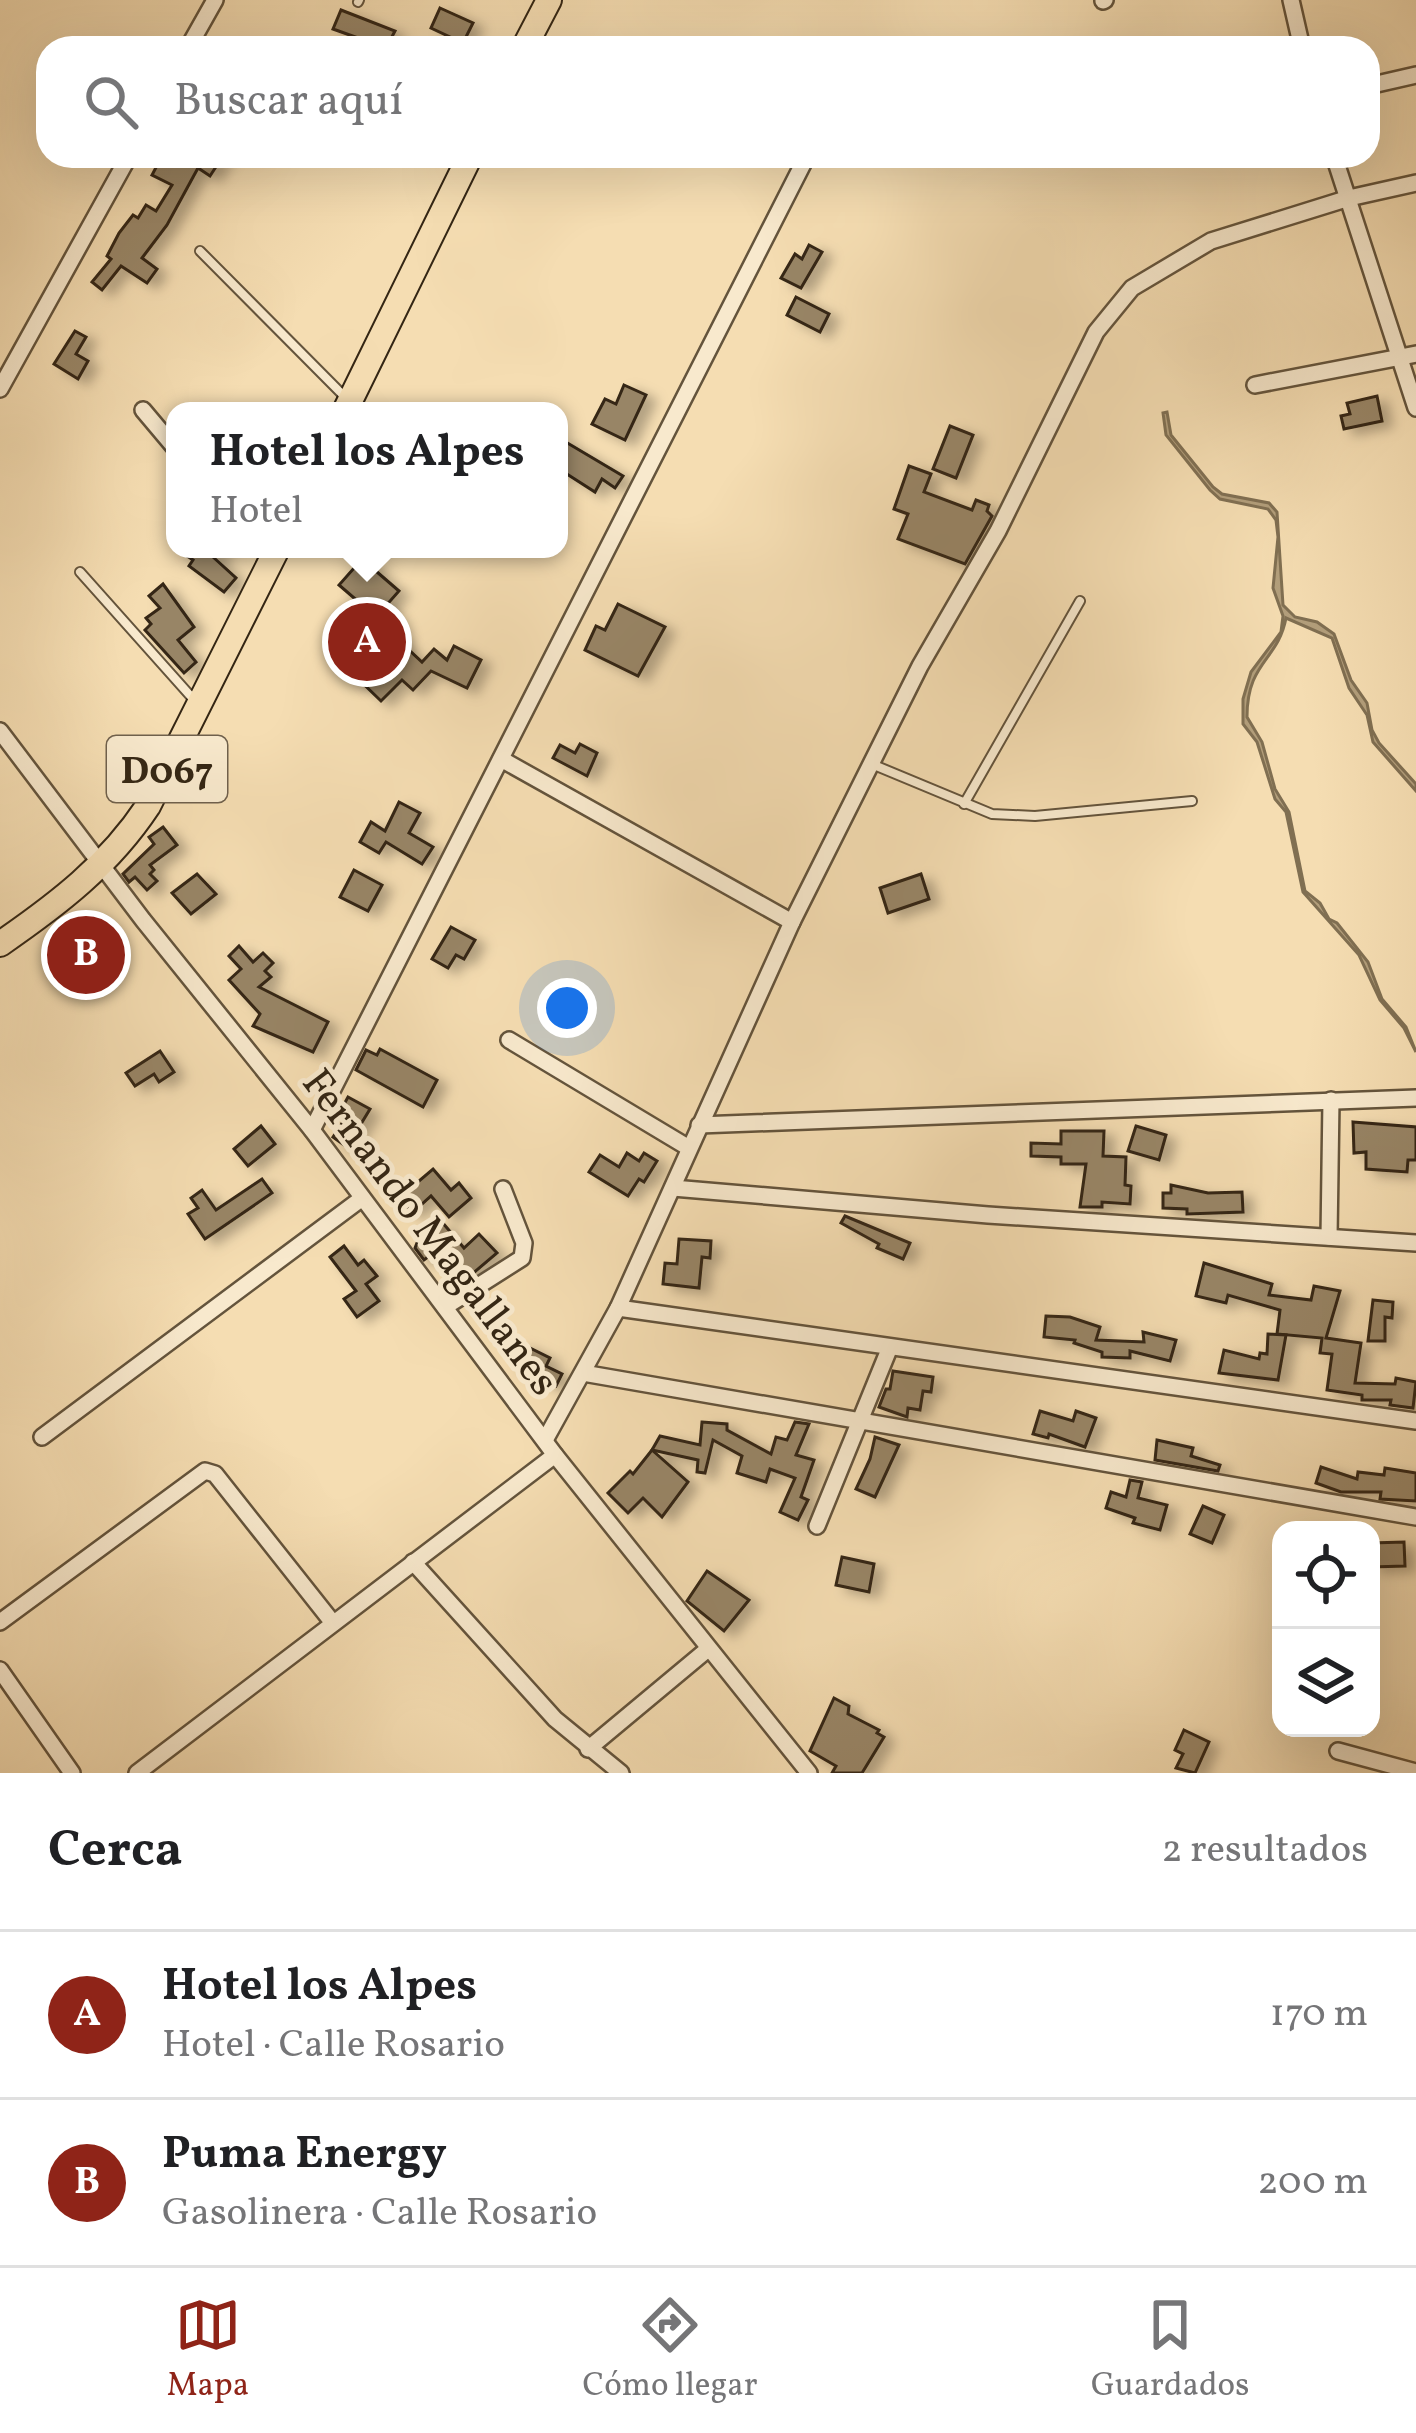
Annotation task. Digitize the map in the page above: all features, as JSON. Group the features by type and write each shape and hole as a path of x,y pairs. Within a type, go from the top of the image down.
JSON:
{"main road":[{"path":"530,36 549,0"},
{"path":"349,402 464,168"},
{"name":"D067","path":"0,944 103,866 124,843 199,705 267,558"}],"street":[{"path":"195,36 215,0"},
{"path":"1291,0 1299,36"},
{"path":"1380,83 1416,75"},
{"path":"0,389 122,168"},
{"path":"312,1130 800,168"},
{"path":"1338,168 1408,356 1416,408"},
{"path":"544,1440 617,1308 792,922 920,666 998,531 1096,332 1132,288 1210,241 1349,198 1416,183"},
{"path":"1255,386 1408,356"},
{"path":"143,410 166,437"},
{"name":"Fernando Magallanes","path":"0,731 312,1130 555,1455 809,1773"},
{"path":"501,759 792,922"},
{"path":"509,1040 689,1148"},
{"path":"699,1125 1416,1097"},
{"path":"1329,1237 1330,1100"},
{"path":"673,1188 988,1215 1416,1243"},
{"path":"445,1307 523,1258 524,1243 503,1190"},
{"path":"42,1437 361,1198"},
{"path":"617,1308 1416,1421"},
{"path":"817,1526 890,1347"},
{"path":"583,1373 1416,1517"},
{"path":"137,1773 555,1455"},
{"path":"0,1622 205,1471 215,1474 333,1623"},
{"path":"413,1562 555,1719 621,1773"},
{"path":"588,1749 708,1648"},
{"path":"0,1670 72,1773"},
{"path":"1338,1750 1416,1772"}],"lane":[{"path":"200,251 343,402"},
{"path":"80,572 199,705"},
{"path":"964,804 1080,601"},
{"path":"874,765 992,814 1035,816 1192,801"}],"shaded area":[{"path":"1167,412 1171,435 1213,487 1222,494 1269,503 1277,512 1283,605 1295,617 1317,622 1334,634 1351,680 1367,703 1379,743 1416,784 1416,791 1373,742 1367,715 1349,688 1332,638 1286,618 1277,644 1252,684 1247,717 1262,742 1275,789 1289,812 1305,891 1368,962 1382,999 1406,1027 1416,1052 1404,1028 1380,1000 1359,955 1303,892 1286,812 1275,799 1257,742 1243,724 1243,699 1251,672 1281,632 1283,616 1273,588 1276,520 1268,509 1220,499 1210,490 1166,435 1163,413"}],"building":[{"path":"440,8 473,23 466,36 448,36 431,28"},
{"path":"341,10 395,31 392,36 353,36 333,29"},
{"path":"156,168 198,168 167,225 142,258 157,269 147,283 121,266 102,290 92,282 111,259 107,256 119,233 146,205 156,211 172,185 152,175"},
{"path":"809,245 822,252 801,288 781,278 795,254 802,259"},
{"path":"796,297 829,314 820,332 787,315"},
{"path":"75,331 86,337 76,354 88,361 78,379 54,364"},
{"path":"624,385 646,395 625,440 592,424 605,399 616,404"},
{"path":"1377,396 1382,421 1344,429 1341,416 1350,414 1347,403"},
{"path":"950,426 973,435 956,478 933,469"},
{"path":"568,443 623,476 615,488 602,479 595,492 568,475"},
{"path":"909,466 931,474 924,492 972,510 976,500 989,505 992,516 965,564 898,539 908,514 894,509"},
{"path":"214,558 236,578 224,592 189,566 193,560"},
{"path":"362,559 399,591 376,617 339,585"},
{"path":"163,584 194,627 178,640 196,662 184,673 145,630 151,624 146,618 160,608 149,596"},
{"path":"618,604 665,627 638,676 585,650 596,626 605,630"},
{"path":"377,620 422,662 434,649 447,660 454,646 481,660 467,688 431,671 413,690 402,680 381,701 348,669 368,648 359,639"},
{"path":"580,744 597,753 587,776 553,758 560,745 575,753"},
{"path":"399,802 420,813 409,833 433,847 422,864 386,842 379,853 360,842 371,822 385,831"},
{"path":"163,827 177,845 150,865 154,870 150,874 157,881 147,890 135,877 129,882 123,874 154,844 149,837"},
{"path":"354,870 382,885 368,911 340,897"},
{"path":"197,874 216,894 191,914 172,893"},
{"path":"921,874 929,899 888,913 880,888"},
{"path":"451,927 475,940 464,959 456,955 448,968 432,959"},
{"path":"239,946 253,962 263,953 273,963 265,971 271,977 259,987 328,1022 313,1052 253,1026 260,1014 229,980 241,969 229,956"},
{"path":"380,1049 437,1080 423,1107 356,1070 366,1050 377,1055"},
{"path":"160,1051 174,1072 159,1082 154,1074 135,1086 126,1073"},
{"path":"348,1097 370,1109 347,1147 333,1137 344,1120 337,1117"},
{"path":"1353,1122 1416,1127 1416,1160 1408,1160 1407,1172 1366,1169 1366,1152 1354,1153"},
{"path":"261,1126 275,1144 248,1166 234,1149"},
{"path":"1136,1126 1166,1135 1159,1160 1128,1151"},
{"path":"1061,1131 1104,1131 1103,1156 1126,1157 1130,1204 1102,1202 1102,1207 1080,1207 1086,1164 1031,1156 1031,1143 1061,1144"},
{"path":"627,1153 639,1161 644,1153 657,1161 628,1196 589,1172 600,1155 619,1167"},
{"path":"433,1169 451,1190 459,1183 471,1198 449,1217 431,1196 412,1213 399,1198"},
{"path":"262,1179 272,1193 205,1239 188,1214 198,1208 191,1198 202,1190 216,1210"},
{"path":"1171,1185 1208,1193 1242,1192 1243,1212 1187,1214 1187,1209 1163,1208 1163,1193 1171,1193"},
{"path":"845,1216 910,1243 903,1259 841,1223"},
{"path":"442,1222 464,1248 479,1234 497,1253 464,1281 436,1251 424,1260 415,1248 417,1243"},
{"path":"679,1239 711,1241 710,1258 702,1257 699,1288 663,1284 665,1263 677,1264"},
{"path":"344,1246 358,1265 364,1260 377,1276 366,1284 379,1301 357,1317 344,1299 356,1291 330,1257"},
{"path":"1204,1263 1272,1284 1269,1295 1311,1300 1314,1286 1340,1291 1326,1338 1361,1343 1355,1383 1395,1384 1396,1378 1416,1382 1413,1408 1327,1390 1332,1354 1320,1353 1322,1338 1277,1334 1280,1310 1228,1295 1226,1303 1196,1296"},
{"path":"1373,1300 1393,1302 1392,1318 1385,1317 1385,1341 1368,1341"},
{"path":"1046,1316 1070,1317 1100,1327 1096,1340 1144,1342 1143,1332 1176,1340 1170,1361 1130,1351 1130,1358 1102,1357 1102,1352 1075,1340 1044,1337"},
{"path":"1268,1334 1286,1335 1278,1380 1219,1373 1224,1350 1259,1359 1260,1353 1267,1354"},
{"path":"520,1343 550,1358 546,1366 562,1374 556,1386 510,1363"},
{"path":"893,1371 933,1377 931,1392 923,1391 920,1410 908,1408 907,1417 879,1407 890,1389"},
{"path":"1040,1411 1073,1421 1076,1411 1096,1418 1085,1447 1049,1434 1048,1438 1033,1434"},
{"path":"702,1422 727,1424 727,1430 771,1454 776,1437 787,1440 795,1422 809,1424 796,1455 814,1460 801,1497 808,1500 798,1520 780,1512 795,1478 770,1469 766,1482 737,1473 742,1456 713,1440 705,1473 697,1472 698,1460 652,1450 660,1436 700,1445"},
{"path":"875,1437 899,1445 875,1497 856,1489"},
{"path":"1157,1440 1193,1448 1191,1456 1220,1465 1218,1471 1155,1460"},
{"path":"652,1450 688,1482 662,1517 643,1498 628,1513 608,1493 630,1471 633,1474"},
{"path":"1321,1467 1357,1479 1358,1472 1384,1475 1385,1468 1416,1473 1416,1501 1380,1499 1381,1492 1341,1492 1316,1483"},
{"path":"1130,1480 1142,1482 1138,1498 1167,1505 1160,1530 1133,1523 1135,1518 1106,1508 1111,1492 1126,1497"},
{"path":"1203,1506 1224,1515 1212,1543 1190,1534"},
{"path":"1404,1542 1405,1566 1380,1567 1380,1543"},
{"path":"842,1557 874,1564 869,1592 836,1585"},
{"path":"707,1571 749,1600 724,1631 687,1601"},
{"path":"834,1698 849,1706 848,1714 884,1737 862,1773 832,1773 836,1766 810,1751"},
{"path":"1184,1730 1209,1742 1195,1773 1176,1768 1183,1754 1175,1750"}],"place":[{"name":"Hotel los Alpes","path":"367,642"},
{"name":"Puma Energy","path":"86,955"}]}
